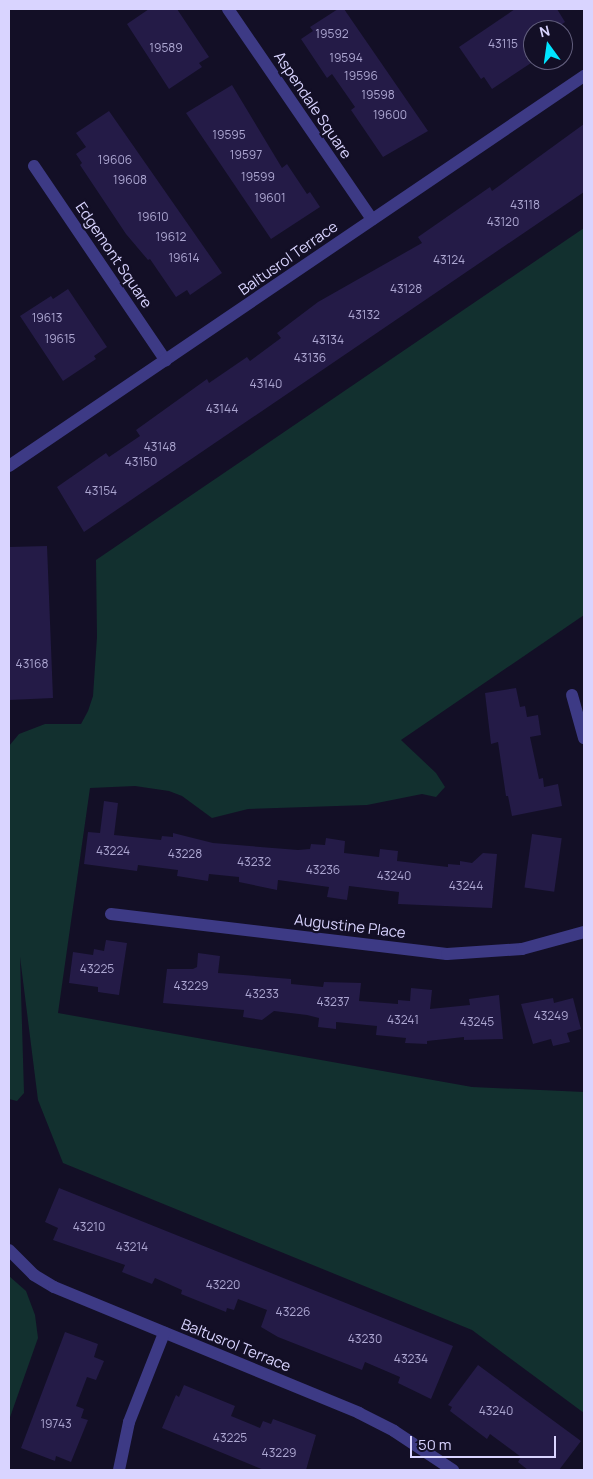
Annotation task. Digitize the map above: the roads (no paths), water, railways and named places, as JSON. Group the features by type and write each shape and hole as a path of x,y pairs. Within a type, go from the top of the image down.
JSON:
{"street":[{"name":"Aspendale Square","path":"228,9 372,219"},
{"name":"Baltusrol Terrace","path":"9,466 584,76"},
{"name":"Edgemont Square","path":"34,166 166,361"},
{"path":"572,694 584,738"},
{"name":"Augustine Place","path":"111,914 447,954 522,949 584,932"},
{"name":"Baltusrol Terrace","path":"9,1250 34,1275 54,1287 359,1413 394,1431 453,1470"},
{"path":"118,1470 129,1422 164,1333"}]}
